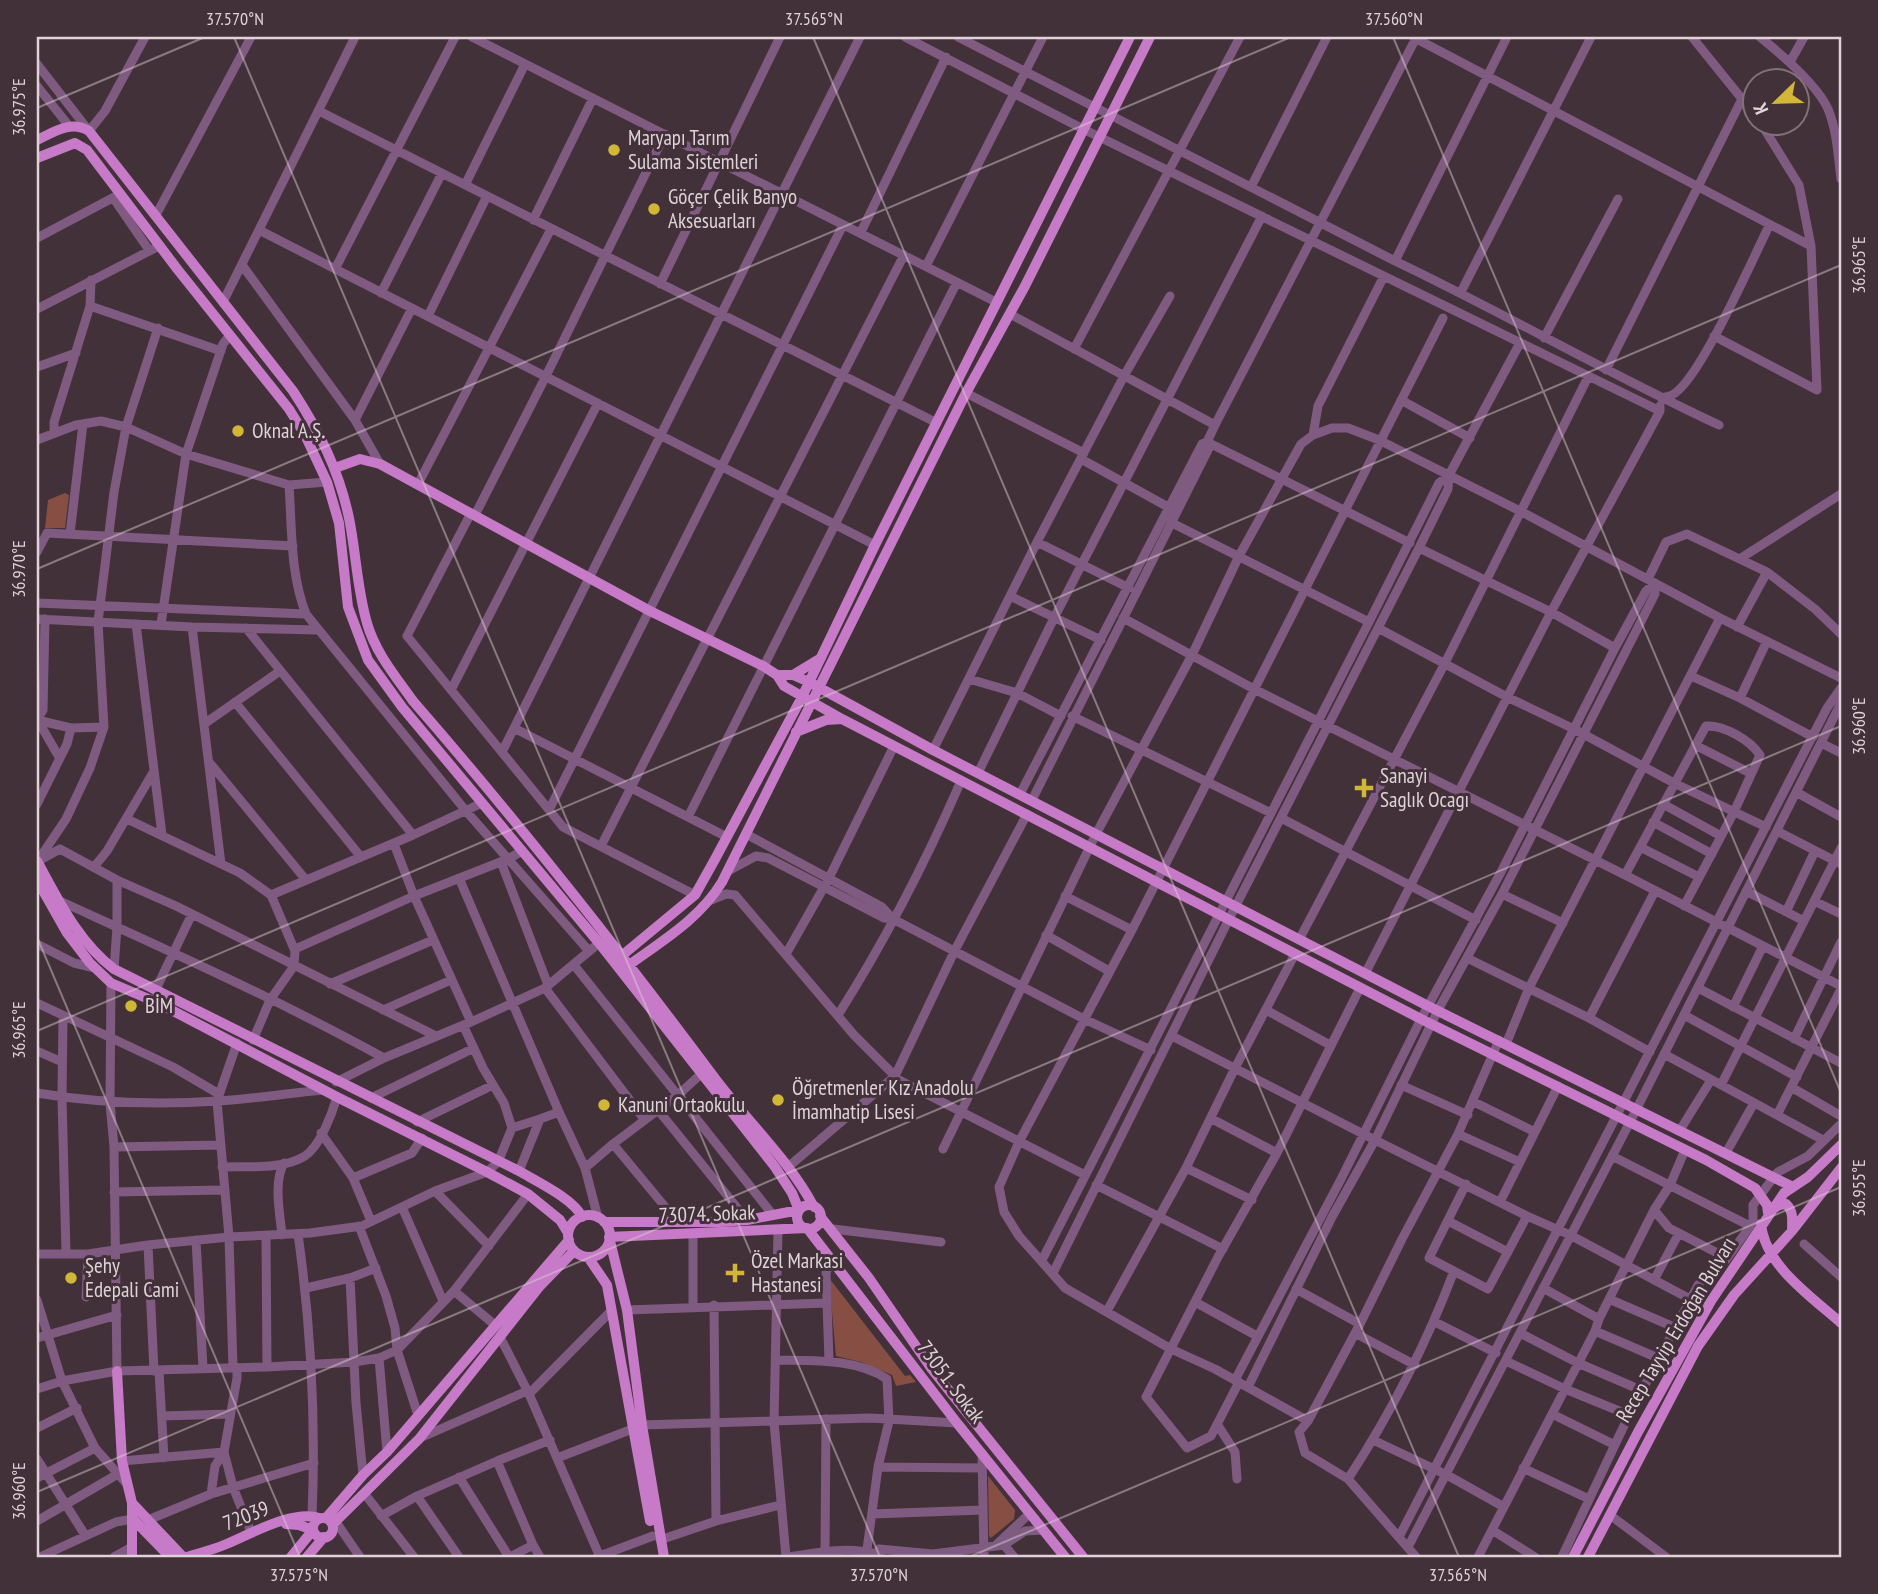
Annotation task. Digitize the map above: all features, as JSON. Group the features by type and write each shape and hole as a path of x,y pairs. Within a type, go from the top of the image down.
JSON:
{"main road":[{"path":"1083,1557 931,1368 833,1229 817,1211 802,1184 723,1089 639,974 643,961 711,900 728,871 796,732 814,685 821,657 1130,37"},
{"path":"814,685 832,666 966,393 1010,314 1150,37"},
{"path":"37,140 69,126 89,131 311,419 335,468 349,518 367,625 385,662 413,701 622,963 701,1074 789,1188 799,1210 797,1220 801,1226 817,1226 817,1211"},
{"path":"37,158 75,143 86,150 154,248 230,335 289,409 305,435 327,482 339,523 348,607 368,660 402,707 522,851 604,940 628,941 669,917"},
{"path":"335,468 360,459 380,464 650,611 763,666 777,675 785,685 842,719 1360,988 1685,1150 1755,1188 1768,1213 1779,1205 1786,1204 1792,1211 1792,1231"},
{"path":"793,675 821,657"},
{"path":"832,666 830,680 833,688 855,709"},
{"path":"777,675 793,675 814,685 933,750 1433,1008 1793,1187"},
{"path":"785,685 793,714"},
{"path":"622,963 695,895 793,714 807,699"},
{"path":"796,732 826,720 842,719"},
{"path":"37,861 86,942 114,969 519,1171 549,1188 579,1210 582,1217"},
{"path":"37,880 67,933 110,982 237,1043 337,1097 488,1172 528,1194 560,1220 574,1251 588,1257 607,1285 639,1427"},
{"path":"622,963 677,930"},
{"path":"622,963 643,981"},
{"name":"Recep Tayyip Erdoğan Bulvarı","path":"1573,1557 1686,1343 1733,1270 1756,1225 1783,1194 1822,1165 1841,1145"},
{"name":"Recep Tayyip Erdoğan Bulvarı","path":"1588,1557 1698,1346 1734,1295 1792,1231 1841,1168"},
{"path":"775,1215 788,1208 789,1188"},
{"path":"325,1520 495,1325 568,1236 573,1223 582,1217 601,1220 719,1222 775,1215 799,1210 808,1205 817,1211"},
{"path":"601,1220 609,1237 627,1310 639,1427 658,1557"},
{"path":"1756,1225 1780,1267 1841,1324"},
{"name":"73074. Sokak","path":"609,1237 807,1228"},
{"name":"73051. Sokak","path":"807,1228 957,1423 1065,1557"},
{"path":"779,1231 803,1234 823,1249"},
{"path":"588,1257 600,1253 609,1237"},
{"path":"291,1557 313,1530 314,1523 325,1520 364,1493 419,1439 540,1286 574,1251"},
{"path":"117,1371 122,1478 132,1503 132,1552"},
{"path":"132,1503 185,1557"},
{"name":"72039","path":"185,1557 215,1553 251,1532 299,1517 325,1520"},
{"path":"133,1519 170,1557"},
{"path":"278,1523 299,1525 313,1530 317,1536 324,1537 332,1534 325,1520"},
{"path":"310,1556 324,1537"},
{"path":"657,1538 664,1557"}],"street":[{"path":"37,64 89,131 105,111 145,37"},
{"path":"156,215 251,37"},
{"path":"223,302 355,37"},
{"path":"335,269 455,37"},
{"path":"472,37 996,302"},
{"path":"660,284 780,37"},
{"path":"502,752 860,37"},
{"path":"905,37 1083,128 1660,411"},
{"path":"961,37 1395,261 1461,292 1606,370 1719,425"},
{"path":"926,266 1043,37"},
{"path":"1074,349 1240,37"},
{"path":"1251,187 1327,37"},
{"path":"1395,261 1507,37"},
{"path":"1461,292 1591,37"},
{"path":"1606,370 1742,100 1692,37"},
{"path":"1760,37 1790,62 1827,106 1836,137 1841,179"},
{"path":"1790,62 1804,37"},
{"path":"1020,794 1129,588 1168,507 1202,444 1207,442 1313,241 1414,38 1811,246"},
{"path":"861,232 946,57"},
{"path":"465,185 525,64"},
{"path":"37,86 69,126"},
{"path":"533,220 593,98"},
{"path":"319,111 937,423"},
{"path":"665,134 546,376 407,636 563,827 695,895"},
{"path":"1714,336 1816,390 1811,246 1799,186 1769,136"},
{"path":"381,293 442,173"},
{"path":"428,316 486,196"},
{"path":"37,238 117,197"},
{"path":"1544,338 1618,199"},
{"path":"978,773 1054,618 1262,216"},
{"path":"549,810 843,225"},
{"path":"1661,398 1673,395 1683,385 1714,336 1769,226"},
{"path":"418,484 551,229"},
{"path":"259,230 875,545"},
{"path":"37,309 154,248"},
{"path":"601,846 904,255"},
{"path":"242,265 355,419 380,464"},
{"path":"1313,435 1318,406 1384,276"},
{"path":"54,433 54,422 90,306 91,280"},
{"path":"688,817 957,282"},
{"path":"933,750 1037,542 1124,376 1170,296"},
{"path":"90,306 221,351"},
{"path":"355,419 412,308"},
{"path":"1010,314 1215,425"},
{"path":"1308,1421 1241,1383 1171,1349 1065,1288 1019,1236 1004,1212 999,1187 1019,1142 1132,930 1443,318"},
{"path":"37,861 66,819 90,768 104,727 98,622 114,492 126,427 158,328"},
{"path":"161,624 186,454 223,344 230,335"},
{"path":"1042,1260 1231,903 1281,818 1328,726 1439,482 1449,475 1520,342"},
{"path":"37,367 76,353"},
{"path":"1300,938 1445,663 1588,377"},
{"path":"966,393 1082,456 1125,484 1168,507 1172,523 1373,625 1507,697 1584,734 1674,783 1766,827"},
{"path":"1366,972 1551,612 1660,411 1661,398"},
{"path":"1401,400 1470,438"},
{"path":"451,690 598,403"},
{"path":"37,440 83,424 101,421 126,427 186,454 289,485 327,482"},
{"path":"70,534 83,424"},
{"path":"943,1149 1065,896 1192,655 1239,556 1301,444 1313,435 1332,428 1348,428 1379,440 1522,512 1737,627 1841,678"},
{"path":"1207,442 1410,543"},
{"path":"1032,800 1209,448 1207,442"},
{"path":"1231,903 1271,813 1318,720 1419,548 1448,489 1449,475"},
{"path":"289,485 300,599 306,614 504,860 589,951"},
{"path":"1741,558 1841,494"},
{"path":"37,552 47,533 293,545"},
{"path":"1433,1008 1467,958 1502,894 1528,828 1574,729 1651,581 1666,542 1687,534 1741,558 1767,572 1815,609 1841,634"},
{"path":"1037,542 1129,588"},
{"path":"1419,548 1551,612 1615,648"},
{"path":"1737,627 1767,572"},
{"path":"1241,1383 1257,1336 1363,1134 1433,1008 1476,920 1584,734 1655,594 1651,581"},
{"path":"1010,597 1101,640"},
{"path":"37,603 306,614"},
{"path":"1123,618 1254,689 1528,828 1625,874 1841,988 1777,1115"},
{"path":"1416,1557 1348,1479 1306,1453 1299,1432 1308,1421 1360,1324 1458,1135 1493,1055 1503,1042 1720,618"},
{"path":"37,720 43,710 41,619 318,630"},
{"path":"136,624 163,835"},
{"path":"192,627 221,864"},
{"path":"246,628 413,835"},
{"path":"1740,698 1767,641"},
{"path":"204,724 280,671"},
{"path":"1691,676 1740,698 1812,737"},
{"path":"970,680 1017,693 1061,716"},
{"path":"1399,1537 1827,708 1841,688"},
{"path":"235,702 362,858"},
{"path":"1408,1548 1630,1122 1821,743 1838,719 1841,703"},
{"path":"1072,716 1271,813"},
{"path":"37,720 71,728 104,727"},
{"path":"37,720 60,757"},
{"path":"1625,874 1706,726 1714,725 1753,744 1760,755 1734,812 1684,906"},
{"path":"37,804 67,744 71,728"},
{"path":"514,728 727,837"},
{"path":"1821,743 1841,753"},
{"path":"1695,745 1750,773"},
{"path":"786,954 826,883 894,746"},
{"path":"209,762 306,880"},
{"path":"94,867 127,819 154,770"},
{"path":"838,1015 868,967 948,812 961,781"},
{"path":"1796,792 1841,817"},
{"path":"271,895 362,858 482,803"},
{"path":"1663,804 1721,836"},
{"path":"788,1167 895,1076 955,950 1027,814"},
{"path":"1281,818 1476,920"},
{"path":"127,819 240,873 271,895 295,949 294,966 270,1000 253,1040"},
{"path":"1653,822 1712,854"},
{"path":"1777,831 1838,862"},
{"path":"746,834 826,883"},
{"path":"37,1254 88,1254 196,1240 298,1234 359,1226 435,1191 488,1172 498,1162 512,1128 504,1103 474,1048 451,980 394,844"},
{"path":"1640,847 1699,877"},
{"path":"1721,1085 1814,901 1838,862 1841,848"},
{"path":"37,861 60,849 117,880 192,914 436,1035"},
{"path":"295,949 522,851"},
{"path":"1786,912 1815,851"},
{"path":"728,871 756,856 768,858 882,907 893,919 1151,1051"},
{"path":"504,860 546,987 644,1119"},
{"path":"459,878 584,1168 601,1220"},
{"path":"114,969 117,880"},
{"path":"1589,1018 1656,891"},
{"path":"1746,891 1804,921"},
{"path":"711,900 726,894 735,895 853,1035 895,1076 960,1113 1085,1175"},
{"path":"1502,894 1563,923"},
{"path":"1065,896 1132,930"},
{"path":"60,901 311,1018 384,1058"},
{"path":"1814,901 1841,914"},
{"path":"155,991 192,914"},
{"path":"1053,1273 1172,1036 1224,916"},
{"path":"1046,935 1109,971"},
{"path":"330,984 433,940"},
{"path":"336,1082 546,987 604,940"},
{"path":"1794,1039 1841,942"},
{"path":"37,944 74,963 97,968"},
{"path":"1733,1006 1763,946"},
{"path":"1107,1311 1212,1119 1235,1068 1295,954"},
{"path":"1467,958 1589,1018 1650,1052"},
{"path":"574,965 775,1215"},
{"path":"383,1010 451,980"},
{"path":"110,982 110,1103 114,1147 117,1371"},
{"path":"1360,988 1277,1153 1146,1396 1186,1448 1211,1436 1296,1289 1375,1140 1401,1085 1426,1021"},
{"path":"1698,988 1841,1063"},
{"path":"37,1003 173,1067 218,1098"},
{"path":"1266,1010 1330,1045"},
{"path":"1684,1015 1797,1077"},
{"path":"63,1016 66,1253"},
{"path":"1172,1036 1363,1134 1570,1235 1690,1299"},
{"path":"211,1494 215,1466 224,1452 237,1378 234,1368 229,1237 223,1190 218,1098 237,1043"},
{"path":"371,1098 474,1048"},
{"path":"37,1051 62,1062"},
{"path":"1664,1054 1823,1140"},
{"path":"584,1168 701,1074"},
{"path":"1680,1130 1711,1080"},
{"path":"417,1122 493,1085"},
{"path":"1401,1085 1468,1115"},
{"path":"1500,1202 1558,1086"},
{"path":"1791,1087 1841,1116"},
{"path":"37,1093 110,1103 327,1090"},
{"path":"222,1167 284,1163 306,1155 332,1113 337,1097"},
{"path":"1474,1102 1535,1132"},
{"path":"1726,1153 1754,1103"},
{"path":"658,1110 747,1220"},
{"path":"512,1128 559,1112"},
{"path":"519,1171 540,1119"},
{"path":"1212,1119 1277,1153"},
{"path":"1756,1225 1753,1222 1752,1205 1778,1172 1808,1156 1841,1124"},
{"path":"321,1133 353,1178 372,1222"},
{"path":"1458,1135 1520,1162"},
{"path":"353,1178 412,1153 422,1138"},
{"path":"613,1143 676,1220"},
{"path":"114,1147 220,1145"},
{"path":"1478,1557 1595,1331 1654,1210 1670,1185 1685,1150"},
{"path":"1612,1156 1756,1225"},
{"path":"282,1235 279,1188 284,1163"},
{"path":"1186,1168 1252,1200"},
{"path":"1466,1184 1429,1258 1488,1290 1527,1216"},
{"path":"1096,1185 1223,1249"},
{"path":"114,1192 223,1190"},
{"path":"435,1191 489,1246"},
{"path":"37,1389 62,1381 117,1371 267,1367 379,1358 397,1350 454,1291 528,1194"},
{"path":"402,1207 443,1301"},
{"path":"1654,1210 1669,1228 1727,1258"},
{"path":"1448,1221 1508,1252"},
{"path":"1562,1557 1629,1415 1690,1299 1718,1263 1727,1258 1756,1225"},
{"path":"359,1226 396,1328 397,1350 418,1415"},
{"path":"833,1229 941,1242"},
{"path":"779,1231 774,1422 787,1557 825,1551 880,1556 879,1549 933,1556 984,1553 1025,1531 1043,1530"},
{"path":"1654,1280 1679,1233"},
{"path":"298,1234 306,1287 314,1463 325,1520 360,1557"},
{"path":"693,1235 693,1306"},
{"path":"266,1236 267,1367"},
{"path":"196,1240 203,1368"},
{"path":"1804,1244 1841,1277"},
{"path":"148,1245 164,1458"},
{"path":"86,1297 88,1254"},
{"path":"829,1361 826,1273 831,1259"},
{"path":"306,1287 349,1278 376,1268"},
{"path":"1348,1479 1415,1365 1454,1271"},
{"path":"349,1278 355,1403 363,1475"},
{"path":"1543,1288 1599,1319"},
{"path":"1296,1289 1360,1324"},
{"path":"454,1291 495,1325"},
{"path":"1609,1299 1676,1328"},
{"path":"37,1300 62,1381 95,1448 122,1478 37,1521"},
{"path":"1195,1302 1257,1336"},
{"path":"627,1310 826,1303"},
{"path":"714,1306 716,1521"},
{"path":"419,1439 528,1392 611,1311"},
{"path":"37,1338 117,1315"},
{"path":"1435,1322 1496,1353"},
{"path":"1595,1331 1658,1358"},
{"path":"1355,1333 1415,1365"},
{"path":"1520,1333 1578,1363 1643,1391"},
{"path":"500,1337 550,1440 599,1557 716,1521 780,1505"},
{"path":"379,1358 387,1452"},
{"path":"776,1360 829,1361 876,1371 887,1379 889,1421 878,1467 866,1554"},
{"path":"1506,1361 1629,1415"},
{"path":"37,1428 77,1408"},
{"path":"1552,1414 1615,1445"},
{"path":"162,1416 230,1415"},
{"path":"557,1458 639,1427 870,1418 957,1423"},
{"path":"825,1551 826,1419"},
{"path":"1217,1424 1235,1452 1237,1479"},
{"path":"381,1516 459,1477 550,1440"},
{"path":"1373,1440 1447,1475 1504,1507"},
{"path":"41,1476 95,1448"},
{"path":"122,1461 224,1452"},
{"path":"224,1452 233,1487 251,1532"},
{"path":"982,1453 984,1553"},
{"path":"37,1459 41,1476 85,1535"},
{"path":"497,1461 540,1557"},
{"path":"148,1520 211,1494 314,1463"},
{"path":"878,1467 982,1468"},
{"path":"1523,1468 1589,1499"},
{"path":"459,1477 509,1557 533,1545"},
{"path":"364,1493 414,1557"},
{"path":"417,1496 459,1557"},
{"path":"872,1514 984,1510"},
{"path":"1000,1545 1030,1514"},
{"path":"1610,1515 1663,1556"},
{"path":"40,1557 116,1522 133,1519"},
{"path":"1492,1530 1535,1557"},
{"path":"1000,1545 1014,1557"},
{"path":"114,1557 132,1552"}],"shaded area":[{"path":"65,493 69,495 65,528 45,528 48,500"},
{"path":"829,1278 905,1376 910,1375 916,1382 896,1386 892,1375 861,1362 836,1356"},
{"path":"988,1476 1015,1510 1014,1519 991,1538 989,1536"}],"place":[{"name":"Maryapı Tarım Sulama Sistemleri","path":"614,150"},
{"name":"Göçer Çelik Banyo Aksesuarları","path":"654,209"},
{"name":"Oknal A.Ş.","path":"238,431"},
{"name":"Sanayi Saglık Ocagı","path":"1364,788"},
{"name":"BİM","path":"131,1006"},
{"name":"Öğretmenler Kız Anadolu İmamhatip Lisesi","path":"778,1100"},
{"name":"Kanuni Ortaokulu","path":"604,1105"},
{"name":"Özel Markasi Hastanesi","path":"735,1273"},
{"name":"Şehy Edepali Cami","path":"71,1278"}]}
